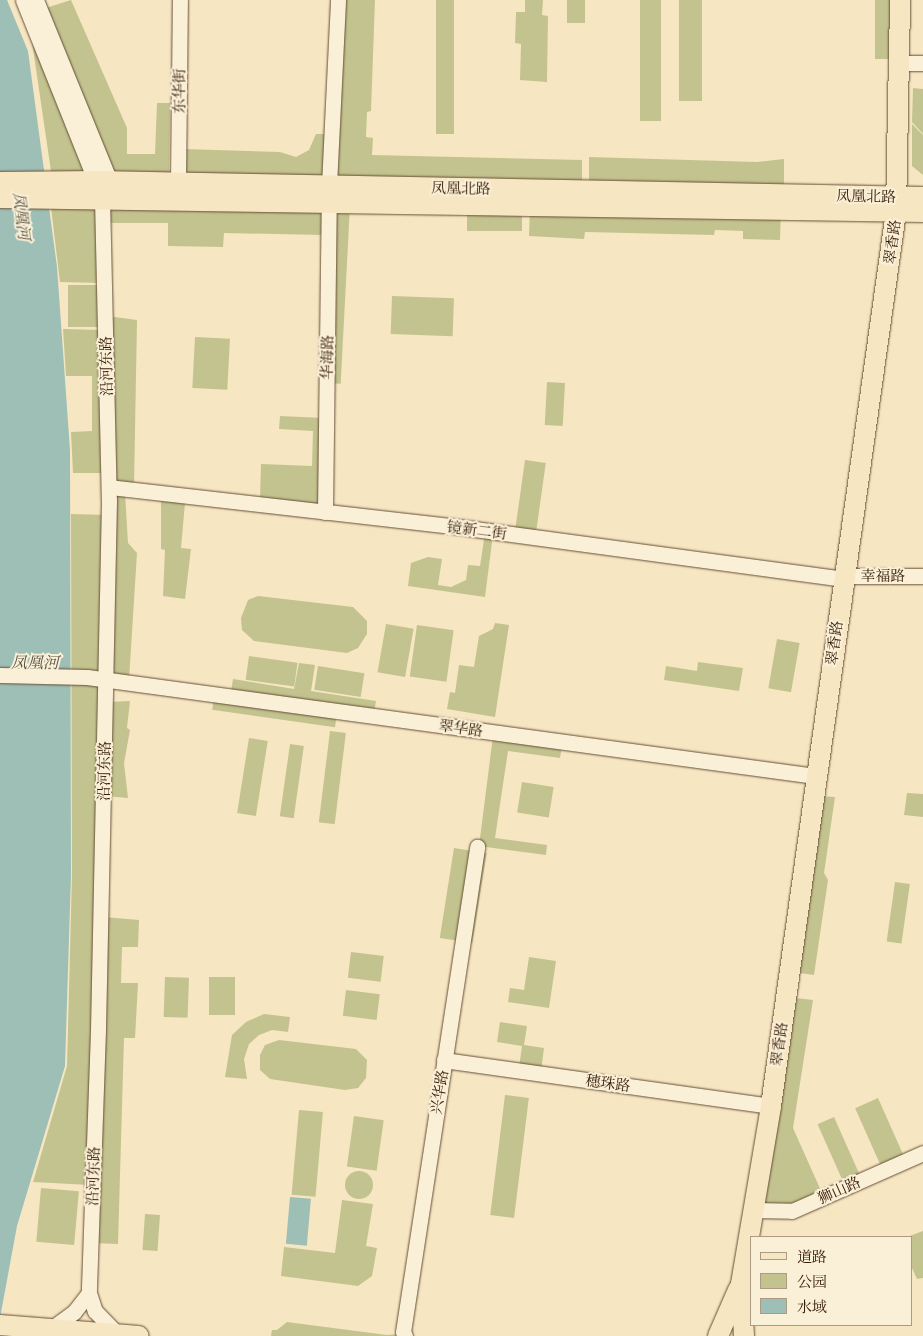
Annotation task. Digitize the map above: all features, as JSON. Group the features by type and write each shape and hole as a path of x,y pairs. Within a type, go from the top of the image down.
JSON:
{"main road":[{"name":"翠香路","path":"741,1284 771,1106 896,204 900,0"},
{"name":"凤凰北路","path":"0,182 53,190"},
{"name":"凤凰北路","path":"0,198 53,190 178,182 329,194"},
{"name":"凤凰北路","path":"103,187 329,194 896,204 923,212"},
{"name":"凤凰北路","path":"896,204 923,197"},
{"path":"718,1336 741,1284"},
{"path":"741,1284 744,1336"},
{"path":"2,1325 139,1336"}],"street":[{"name":"沿河东路","path":"23,0 103,187"},
{"name":"沿河东路","path":"36,0 103,187 109,487 106,680 89,1293 95,1311 116,1334"},
{"name":"东华街","path":"178,182 180,0"},
{"name":"华海路","path":"325,512 329,194 338,0"},
{"path":"899,63 923,64"},
{"name":"镜新二街","path":"109,487 844,577"},
{"name":"幸福路","path":"844,577 923,576"},
{"name":"翠华路","path":"0,675 87,677 816,776"},
{"name":"兴华路","path":"403,1335 477,847"},
{"name":"穗珠路","path":"444,1060 771,1106"},
{"name":"狮山路","path":"752,1210 792,1211 923,1153"},
{"path":"52,1328 74,1312 89,1293"},
{"path":"86,1333 89,1293"}],"green space":[{"path":"71,0 127,128 127,154 155,154 157,103 170,103 169,174 105,174 46,8"},
{"path":"342,0 375,0 371,111 367,112 366,137 373,138 372,155 582,160 582,186 333,181"},
{"path":"436,0 454,0 454,134 436,134"},
{"path":"525,0 543,0 542,15 548,16 547,82 520,80 521,44 515,43 516,12 525,12"},
{"path":"567,0 585,0 585,23 567,23"},
{"path":"640,0 661,0 661,121 640,121"},
{"path":"679,0 702,0 702,101 679,101"},
{"path":"875,0 895,0 895,59 875,59"},
{"path":"32,42 93,174 51,171"},
{"path":"913,88 923,89 923,134 912,122"},
{"path":"912,124 923,135 923,175 912,166"},
{"path":"316,134 326,134 324,178 184,176 184,149 280,152 296,157 309,150"},
{"path":"589,157 757,162 784,159 784,186 589,186"},
{"path":"50,199 100,200 101,283 60,282"},
{"path":"105,201 325,204 324,235 224,233 223,247 168,246 168,223 105,223"},
{"path":"332,205 350,206 341,384 323,383"},
{"path":"467,206 522,206 522,231 467,231"},
{"path":"530,208 781,209 780,240 743,239 743,231 715,230 714,235 585,232 584,239 529,236"},
{"path":"68,285 98,285 98,327 68,327"},
{"path":"392,296 454,298 453,336 391,334"},
{"path":"107,316 137,320 134,487 113,485"},
{"path":"63,329 102,330 105,473 73,473 71,432 92,431 92,376 66,376"},
{"path":"195,337 230,339 227,390 192,388"},
{"path":"547,382 565,383 563,426 545,425"},
{"path":"280,416 323,418 322,507 260,499 261,464 312,466 313,431 279,429"},
{"path":"525,460 546,463 536,535 515,532"},
{"path":"113,491 125,493 128,543 137,553 129,680 109,677"},
{"path":"161,501 185,503 181,548 191,549 185,599 163,596 165,550 161,549"},
{"path":"71,514 108,515 90,1185 33,1182 67,1066 72,874"},
{"path":"485,533 493,534 485,597 408,586 411,563 428,557 442,559 438,585 451,587 466,580 468,565 480,566"},
{"path":"258,596 353,607 367,621 367,634 358,648 347,653 254,641 242,630 241,618 248,600"},
{"path":"495,623 509,625 495,717 447,709 450,692 455,693 459,665 474,667 479,636 493,629"},
{"path":"386,624 414,629 405,677 377,672"},
{"path":"417,625 454,630 446,682 410,676"},
{"path":"777,639 800,643 791,692 768,688"},
{"path":"249,656 298,663 294,687 246,680"},
{"path":"698,662 743,668 739,691 664,680 666,666 697,671"},
{"path":"299,663 315,665 311,691 376,701 374,713 231,692 233,679 294,689"},
{"path":"318,666 364,673 361,697 314,690"},
{"path":"214,697 337,714 335,727 212,710"},
{"path":"130,701 127,728 130,730 124,763 128,798 106,796 108,702"},
{"path":"330,731 346,733 335,824 319,822"},
{"path":"493,736 562,746 560,758 508,751 495,838 547,845 546,855 479,846"},
{"path":"249,738 268,741 256,816 237,813"},
{"path":"290,744 304,746 294,818 280,816"},
{"path":"522,782 554,787 549,818 517,813"},
{"path":"907,793 923,794 923,817 904,815"},
{"path":"817,796 835,797 824,873 828,880 814,975 792,972"},
{"path":"454,848 487,853 472,943 440,938"},
{"path":"895,882 910,884 902,944 887,941"},
{"path":"104,917 139,920 138,947 122,947 121,983 138,983 135,1038 124,1038 118,1244 93,1243"},
{"path":"351,952 384,956 381,982 348,978"},
{"path":"529,957 556,961 549,1008 508,1002 510,988 524,990"},
{"path":"165,977 189,978 188,1018 164,1017"},
{"path":"209,977 235,977 235,1015 209,1015"},
{"path":"346,990 380,994 377,1020 343,1016"},
{"path":"788,997 813,1000 793,1128 822,1193 792,1206 757,1206"},
{"path":"264,1014 290,1017 288,1032 272,1030 259,1035 249,1044 244,1059 247,1079 225,1077 232,1035 246,1022"},
{"path":"500,1022 527,1026 524,1045 544,1048 541,1071 519,1068 522,1046 497,1042"},
{"path":"279,1040 356,1049 367,1060 366,1078 358,1088 345,1090 270,1079 260,1070 260,1055 265,1045"},
{"path":"505,1095 529,1098 514,1218 490,1215"},
{"path":"878,1098 904,1156 881,1167 855,1108"},
{"path":"299,1110 323,1112 316,1197 292,1195"},
{"path":"354,1116 384,1120 377,1171 347,1167"},
{"path":"834,1117 860,1175 844,1183 818,1124"},
{"path":"359,1171 369,1175 373,1185 369,1195 359,1199 349,1195 345,1185 349,1175"},
{"path":"41,1188 79,1191 74,1245 36,1242"},
{"path":"342,1200 373,1204 366,1246 377,1248 372,1276 358,1286 281,1276 284,1247 335,1253"},
{"path":"145,1214 160,1215 157,1251 142,1250"},
{"path":"923,1231 923,1278 917,1279 913,1270 913,1236 910,1236"},
{"path":"287,1322 387,1335 398,1334 397,1336 271,1336 272,1330 277,1330"}],"water":[{"name":"凤凰河","path":"0,0 7,0 28,51 57,267 70,450 71,875 65,1066 17,1226 0,1318"},
{"path":"290,1197 311,1199 307,1246 286,1244"}]}
